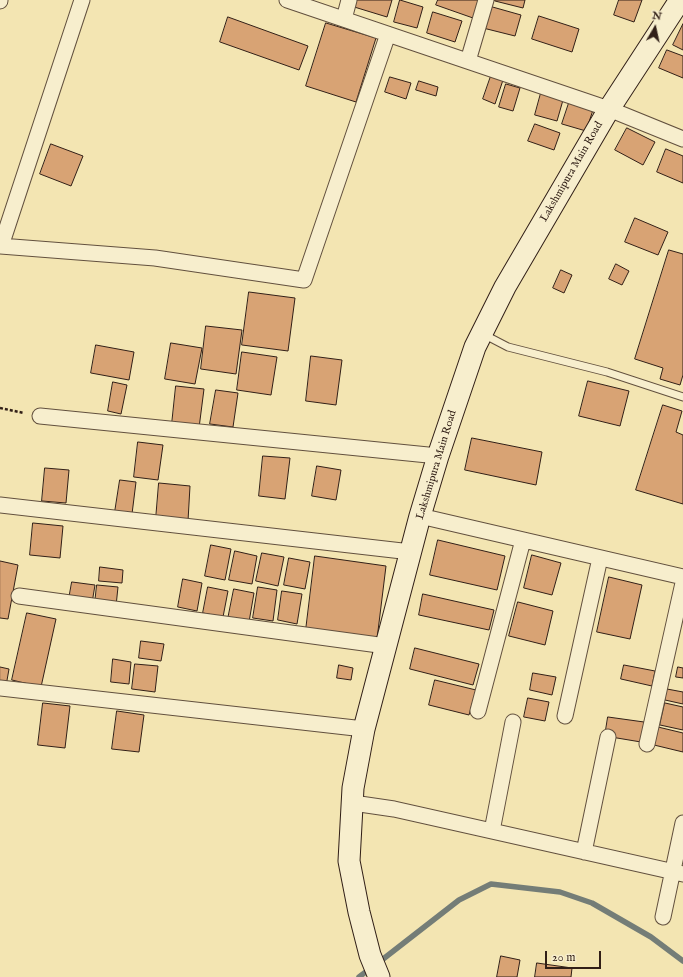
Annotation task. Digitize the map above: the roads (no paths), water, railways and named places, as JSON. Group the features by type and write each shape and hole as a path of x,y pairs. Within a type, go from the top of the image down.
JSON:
{"main road":[{"name":"Lakshmipura Main Road","path":"379,977 370,955 359,912 349,861 353,788 364,729 420,516 438,456 475,347 504,287 609,109 680,0"}],"street":[{"path":"82,0 0,246 155,258 304,280 388,34"},
{"path":"287,0 609,109 683,139"},
{"path":"344,19 349,0"},
{"path":"468,61 486,0"},
{"path":"40,416 438,456"},
{"path":"0,505 411,552"},
{"path":"420,516 683,577"},
{"path":"478,711 523,540"},
{"path":"565,716 600,558"},
{"path":"647,744 683,583"},
{"path":"19,596 386,646"},
{"path":"0,688 364,729"},
{"path":"492,831 513,722"},
{"path":"584,852 608,737"},
{"path":"352,803 394,809 678,873"},
{"path":"663,917 678,873 683,823"}],"lane":[{"path":"481,333 508,347 607,372 683,398"}],"waterway":[{"path":"378,963 459,900 491,884 560,892 592,903 651,937 683,961"},
{"path":"359,977 371,968"}]}
